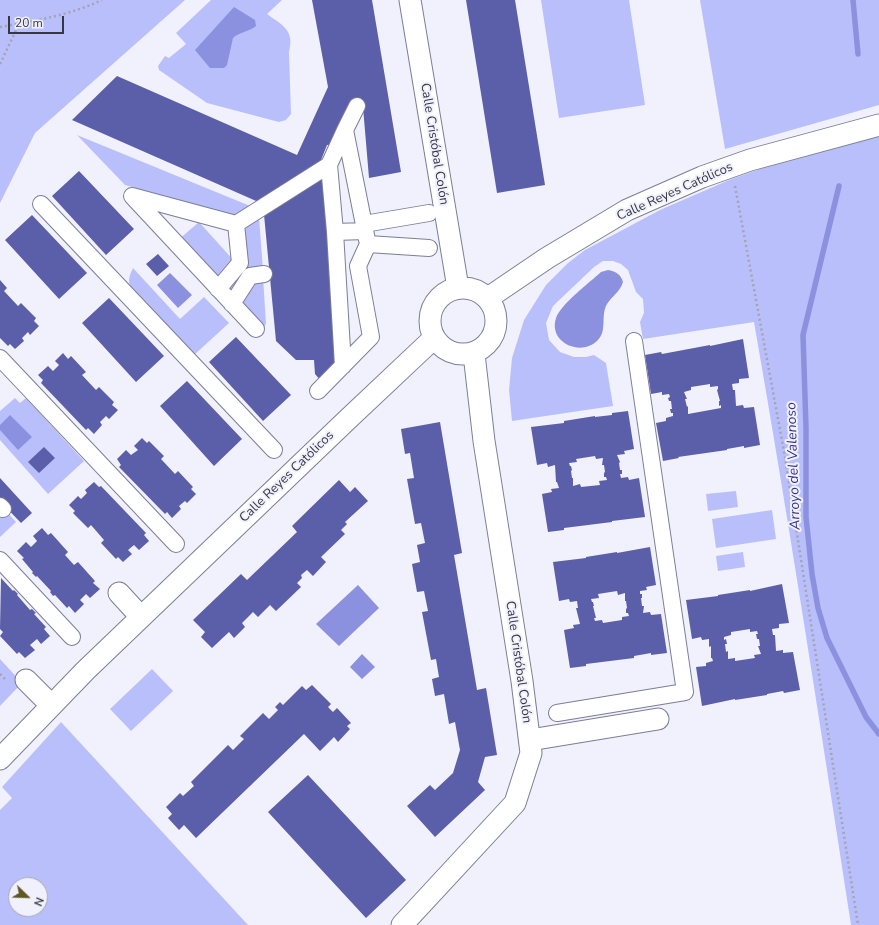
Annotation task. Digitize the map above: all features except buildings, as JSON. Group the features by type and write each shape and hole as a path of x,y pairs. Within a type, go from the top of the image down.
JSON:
{"street":[{"name":"Calle Cristóbal Colón","path":"410,0 458,288"},
{"path":"343,366 335,232 329,164 357,106"},
{"name":"Calle Reyes Católicos","path":"488,298 547,258 627,210 702,177 750,160 879,125"},
{"path":"318,391 371,337 358,266 366,233 345,130"},
{"path":"256,329 132,196 236,224 329,164"},
{"path":"41,204 274,450"},
{"path":"366,233 429,213"},
{"path":"218,289 240,263 236,224"},
{"path":"335,232 366,233 429,248"},
{"path":"232,304 250,276 264,274"},
{"path":"458,288 469,288 488,298 494,308 497,318 496,330 491,340 484,348 474,354 462,355 451,353 442,347 434,338 430,323 433,307 439,298 458,288"},
{"name":"Calle Reyes Católicos","path":"0,758 86,670 434,338"},
{"path":"557,713 685,692 634,341"},
{"name":"Calle Cristóbal Colón","path":"402,925 515,803 531,753 522,681 484,441 474,354"},
{"path":"0,358 176,544"},
{"path":"0,560 72,637"},
{"path":"118,593 141,617"},
{"path":"26,680 51,705"},
{"path":"530,740 658,718"}],"path":[{"path":"0,27 46,19 80,9 102,0"},
{"path":"0,64 19,23"},
{"path":"731,167 785,456 858,925"}],"shaded area":[{"path":"0,0 185,0 35,133 0,203"},
{"path":"211,0 282,0 267,14 278,21 286,29 290,38 291,114 286,120 279,122 207,103 159,70 158,66 165,56 169,58 186,44 176,33"},
{"path":"541,0 629,0 645,105 559,118"},
{"path":"700,0 879,0 879,105 725,149"},
{"path":"234,7 255,20 256,26 250,30 238,34 233,38 227,65 224,68 210,68 195,50"},
{"path":"879,132 879,925 851,925 792,548 754,322 643,339 640,322 644,313 643,299 636,292 628,270 621,264 613,261 603,261 594,267 553,306 546,323 549,340 560,352 574,357 594,355 606,363 613,406 512,421 509,390 512,358 524,320 546,285 568,263 585,250 660,210 729,180 824,146"},
{"path":"77,135 255,208 238,217 125,185"},
{"path":"259,217 263,271 232,300 225,292 240,229"},
{"path":"199,222 236,263 216,282 177,241"},
{"path":"133,268 180,319 204,297 229,323 193,356 132,293 129,280"},
{"path":"608,270 617,273 623,282 620,289 607,304 600,337 590,346 582,348 567,344 561,340 555,327 556,318 559,312 569,300 601,272"},
{"path":"170,273 192,295 178,308 157,285"},
{"path":"263,277 266,324 261,329 235,302 252,278"},
{"path":"15,398 20,403 26,398 84,461 48,494 0,440 0,411"},
{"path":"10,415 32,437 18,450 0,430 0,425"},
{"path":"736,491 738,507 708,511 706,494"},
{"path":"0,509 5,510 16,522 0,537"},
{"path":"772,510 776,539 716,548 712,519"},
{"path":"743,552 745,567 718,571 716,556"},
{"path":"358,585 379,608 339,646 316,624"},
{"path":"362,654 375,667 362,679 350,667"},
{"path":"0,659 22,683 0,706"},
{"path":"152,669 173,691 131,731 110,709"},
{"path":"61,722 248,925 0,925 0,810 12,798 2,787"}],"waterway":[{"name":"Arroyo del Valenoso","path":"853,0 858,54"},
{"name":"Arroyo del Valenoso","path":"839,186 803,335 806,428 806,517 812,574 818,608 827,638 866,717 879,734"}]}
